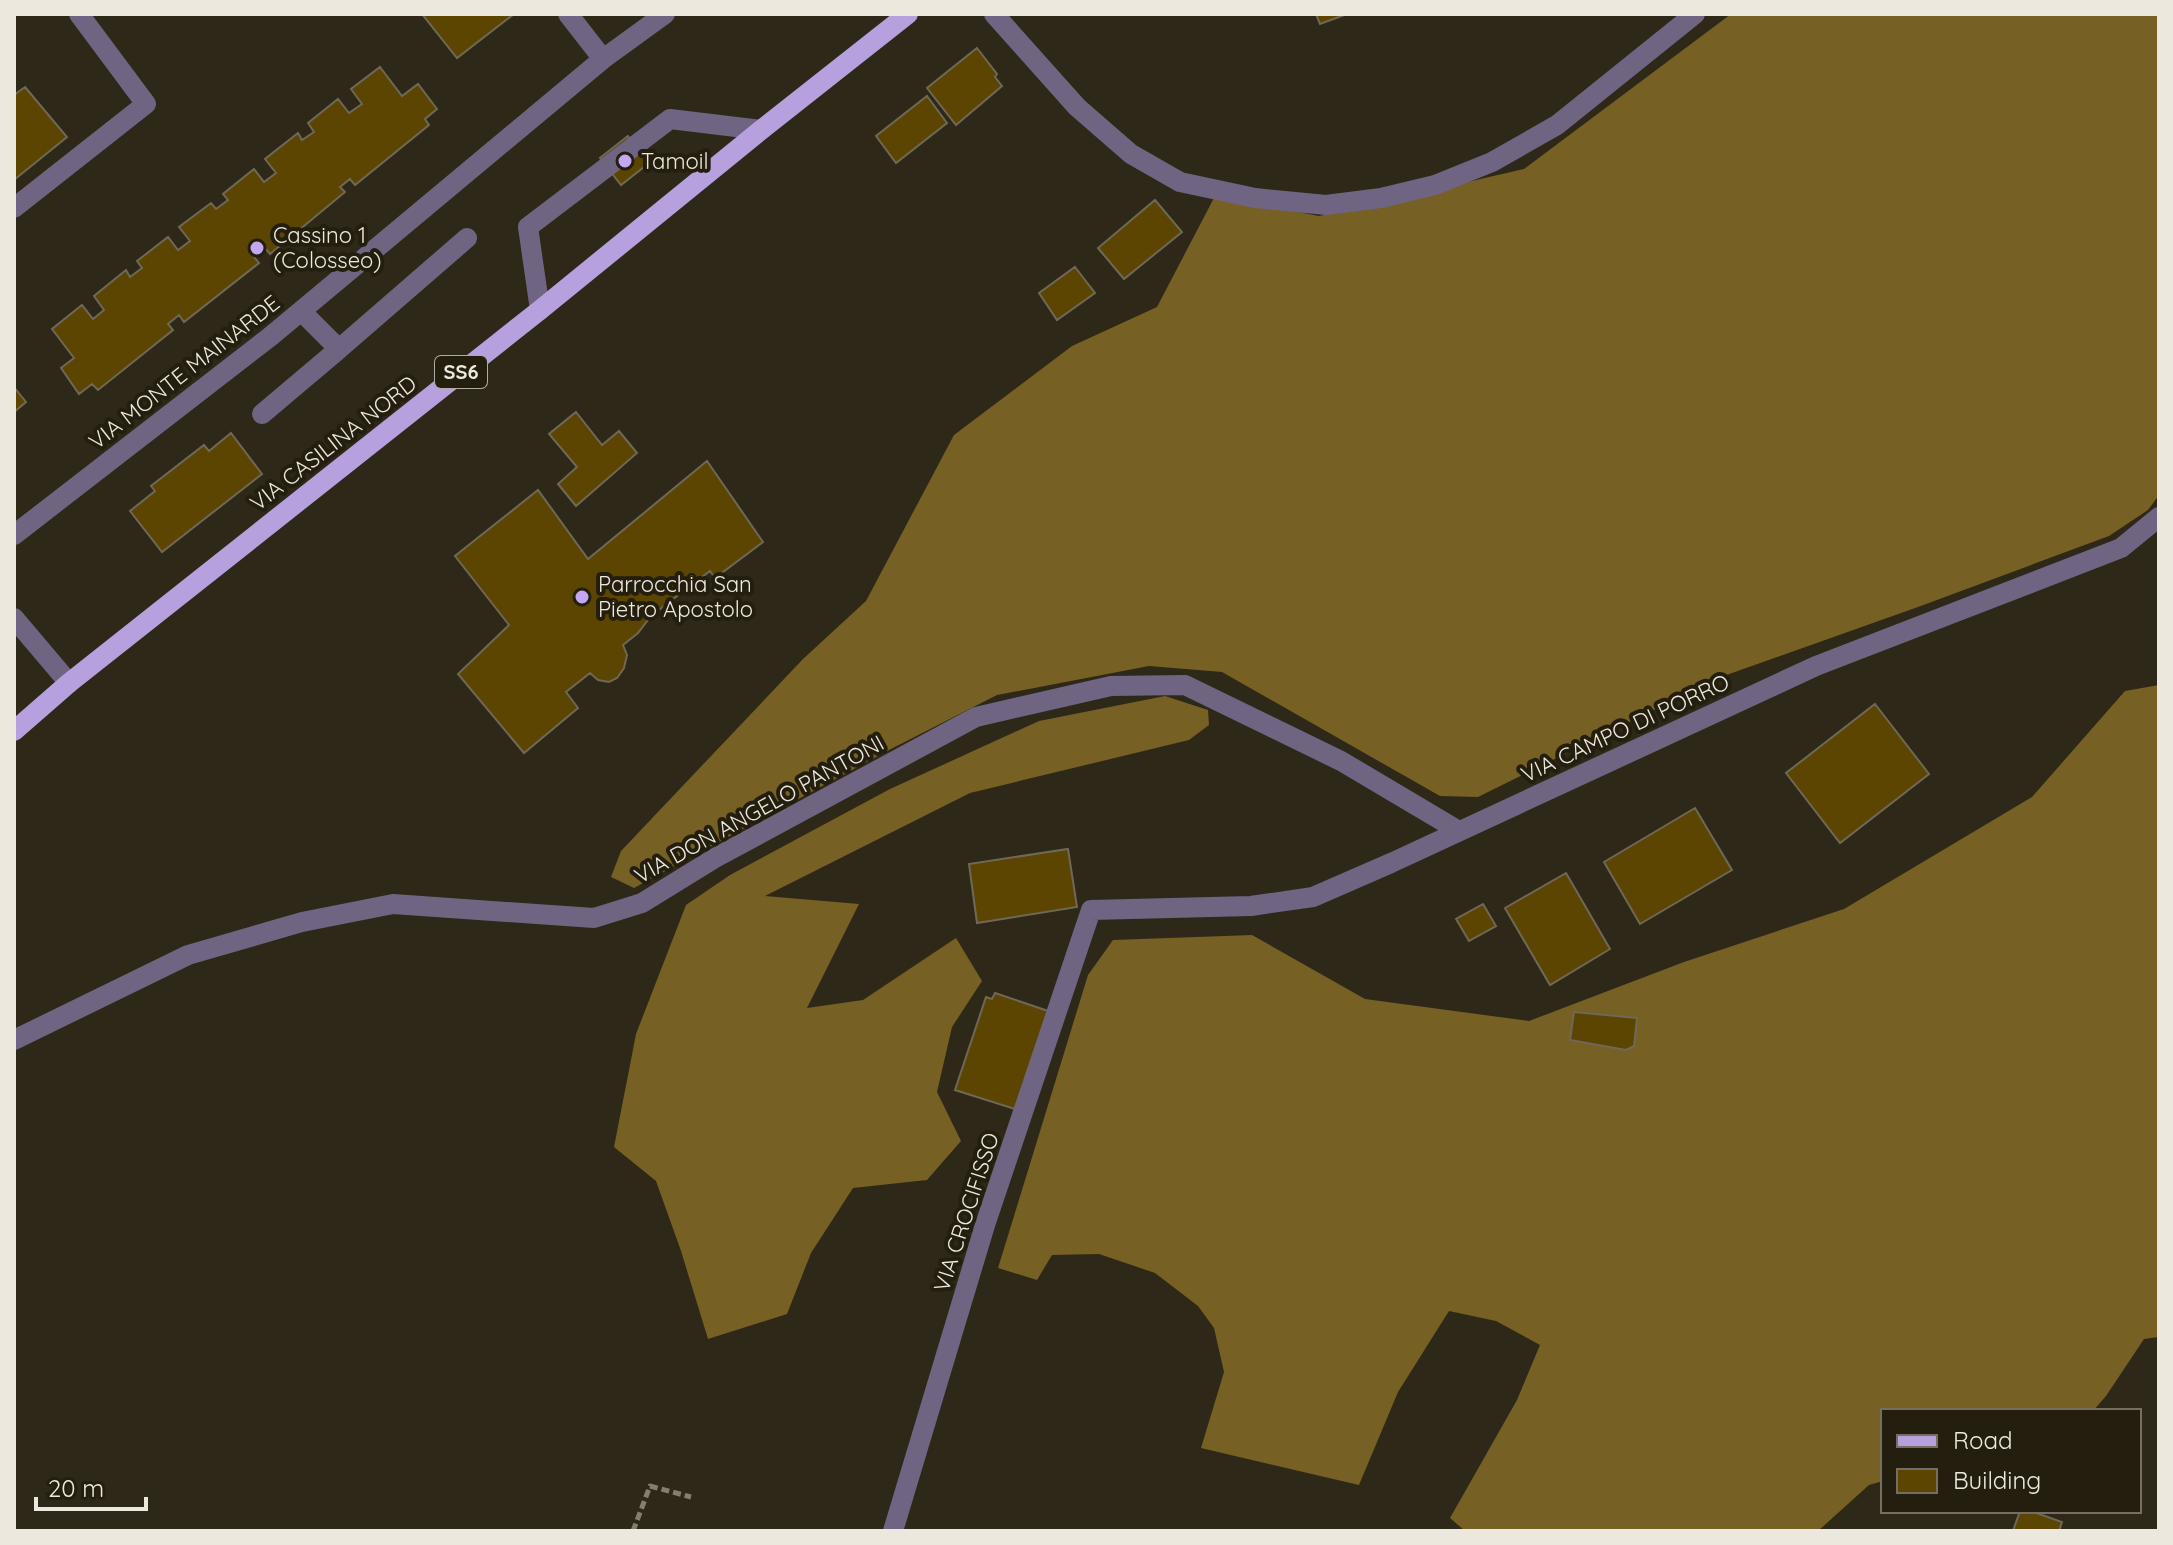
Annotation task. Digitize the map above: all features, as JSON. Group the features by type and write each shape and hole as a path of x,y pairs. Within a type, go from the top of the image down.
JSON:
{"main road":[{"name":"VIA CASILINA NORD","path":"14,731 69,683 908,14"}],"street":[{"path":"14,208 146,104 79,14"},
{"path":"568,14 603,59"},
{"name":"VIA MONTE MAINARDE","path":"14,535 301,311 603,59 665,14"},
{"path":"994,14 1077,107 1143,161 1180,182 1255,198 1326,205 1381,198 1435,185 1492,162 1557,125 1695,14"},
{"path":"540,310 528,227 670,119 761,130"},
{"path":"262,414 467,238"},
{"path":"301,311 339,349"},
{"name":"VIA CAMPO DI PORRO","path":"1091,910 1251,906 1313,897 1816,666 2121,548 2159,517"},
{"path":"14,618 69,683"},
{"name":"VIA DON ANGELO PANTONI","path":"14,1040 188,955 302,922 393,904 594,918 630,907 976,717 1111,686 1185,685 1341,761 1459,831"},
{"name":"VIA CROCIFISSO","path":"893,1531 985,1225 1091,910"}],"path":[{"path":"633,1531 650,1486 691,1497"}],"shaded area":[{"path":"1731,14 2159,14 2159,495 2148,510 2109,536 1718,678 1478,797 1440,796 1222,672 1149,666 997,695 634,888 611,877 621,851 803,659 866,601 954,435 1072,346 1157,307 1215,196 1319,216 1524,169"},
{"path":"2159,685 2159,1337 2144,1339 2095,1409 1881,1409 1881,1482 1869,1485 1818,1531 1465,1531 1450,1518 1517,1400 1540,1345 1496,1321 1449,1311 1398,1392 1359,1485 1201,1448 1224,1372 1214,1328 1198,1306 1155,1273 1099,1254 1052,1255 1037,1280 998,1268 1088,975 1113,940 1252,935 1365,999 1529,1021 1684,962 1844,909 2032,797 2125,691"},
{"path":"1165,696 1208,710 1209,725 1189,740 970,793 765,896 859,904 807,1008 863,1000 956,938 982,981 952,1027 937,1092 961,1141 927,1180 853,1188 811,1253 787,1314 708,1339 656,1181 614,1147 636,1034 686,905 730,875 890,789 1039,721"}],"building":[{"path":"422,14 514,14 457,58"},
{"path":"1316,14 1347,14 1320,24"},
{"path":"977,48 997,74 995,77 1002,86 956,125 927,88"},
{"path":"380,67 402,96 418,84 437,109 425,119 429,125 355,185 350,179 340,187 345,192 270,254 265,248 254,257 259,263 184,322 179,315 168,324 173,330 98,390 92,384 79,394 61,368 74,358 52,329 82,305 93,319 104,310 94,296 126,270 130,277 142,268 137,261 168,237 178,250 190,241 179,227 211,203 216,209 228,200 223,194 254,169 264,182 276,173 265,159 298,133 302,140 314,132 308,123 338,99 349,113 362,104 351,89"},
{"path":"25,87 67,137 14,180 14,95"},
{"path":"927,96 947,123 896,163 876,136"},
{"name":"Tamoil","path":"628,136 649,163 621,185 600,158"},
{"path":"1155,200 1182,232 1124,279 1098,248"},
{"path":"1075,267 1095,293 1057,320 1039,293"},
{"path":"14,387 26,402 14,412"},
{"path":"576,412 602,445 619,431 637,453 576,506 558,484 577,467 549,434"},
{"path":"231,433 262,474 162,552 130,511 155,491 151,486 204,445 209,451"},
{"name":"Parrocchia San Pietro Apostolo","path":"707,461 763,542 715,578 710,571 651,616 638,633 623,645 627,655 624,668 617,678 609,682 598,680 590,673 566,692 578,708 524,753 458,674 509,625 455,556 538,490 588,559"},
{"path":"1875,704 1929,774 1840,843 1786,773"},
{"path":"1695,808 1732,870 1640,924 1604,862"},
{"path":"1068,849 1077,907 977,923 969,864"},
{"path":"1566,873 1610,949 1550,985 1505,908"},
{"path":"1483,904 1496,926 1469,941 1456,919"},
{"path":"995,993 1054,1013 1021,1111 955,1090 986,997 992,999"},
{"path":"1574,1012 1637,1018 1634,1046 1626,1050 1570,1040"},
{"path":"2019,1513 2037,1513 2062,1522 2059,1531 2013,1531"}],"place":[{"name":"Tamoil","path":"625,161"},
{"name":"Cassino 1 (Colosseo)","path":"257,248"},
{"name":"Parrocchia San Pietro Apostolo","path":"582,597"}]}
